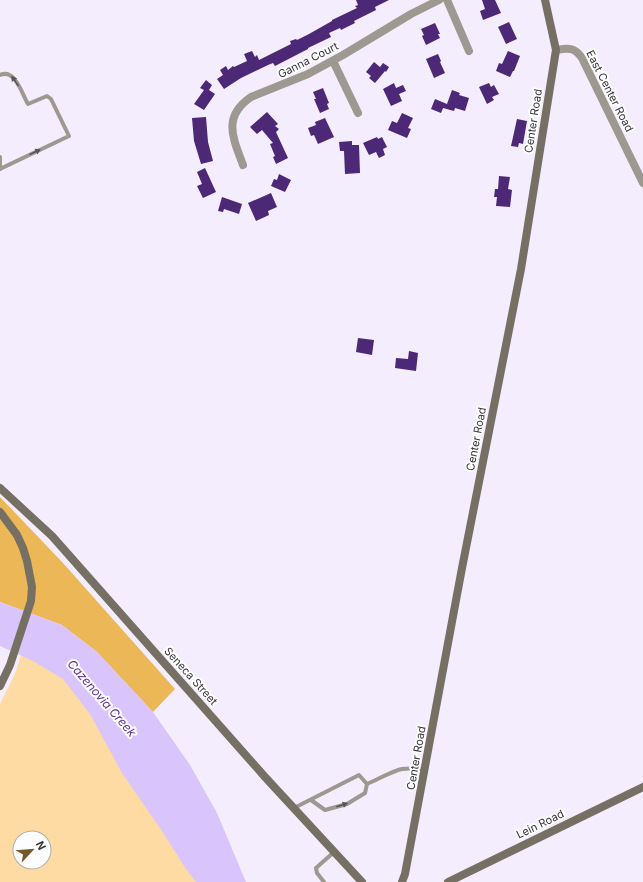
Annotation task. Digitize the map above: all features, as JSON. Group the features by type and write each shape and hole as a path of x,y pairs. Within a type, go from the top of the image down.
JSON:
{"main road":[{"name":"Center Road","path":"402,882 405,874 462,568 521,269 556,50 545,0"},
{"name":"Seneca Street","path":"0,488 52,536 294,808 362,882"},
{"path":"0,512 17,535 23,548 32,587 31,601 10,665 0,686"},
{"name":"Lein Road","path":"448,882 643,787"}],"street":[{"name":"Ganna Court","path":"243,165 232,130 232,122 239,108 251,98 282,86 333,61 411,14 439,0"},
{"path":"447,0 469,51"},
{"name":"East Center Road","path":"556,50 572,49 577,51 582,58 643,183"},
{"path":"333,61 358,113"}],"lane":[{"path":"0,75 4,73 10,74 14,78 28,104 47,96 51,99 68,136 0,169 0,157"},
{"path":"367,784 403,769 425,769"},
{"path":"294,808 359,775 367,784"},
{"path":"311,800 325,810 347,804 365,793 367,784"},
{"path":"324,882 317,873 316,868 334,852"}],"shaded area":[{"path":"0,497 63,563 175,689 153,712 97,652 62,625 0,602"},
{"path":"26,640 57,654 218,882 0,882 0,704 15,674"}],"water":[{"name":"Cazenovia Creek","path":"0,602 62,625 97,652 153,712 190,765 217,813 246,882 196,882 122,773 90,714 63,679 33,661 0,646"}],"building":[{"path":"356,0 389,0 375,7 376,10 354,21 355,23 341,30 340,28 329,33 331,37 275,66 273,63 268,65 241,78 224,89 217,79 223,75 220,70 226,66 228,70 233,66 234,67 247,61 244,54 252,51 255,57 257,55 259,60 291,44 290,41 297,40 357,8 355,6 358,5"},
{"path":"482,0 495,0 501,13 483,20 480,11 485,9"},
{"path":"509,22 517,39 506,44 498,27"},
{"path":"435,23 440,34 438,34 440,38 426,45 421,29"},
{"path":"508,51 520,56 510,77 496,71 499,63 502,64"},
{"path":"438,54 445,73 434,78 426,59"},
{"path":"374,62 380,67 383,63 389,67 375,83 369,78 371,76 366,72"},
{"path":"206,80 212,85 209,90 215,94 204,110 194,104 204,90 200,88"},
{"path":"394,83 396,88 403,85 406,91 399,94 402,101 391,106 383,89"},
{"path":"489,83 491,87 494,85 499,94 492,97 494,100 487,104 479,87"},
{"path":"323,88 329,103 327,104 329,109 320,113 314,99 316,99 313,92"},
{"path":"452,90 460,93 459,95 469,98 465,111 455,108 454,111 443,108 441,113 431,109 435,99 447,104"},
{"path":"267,112 278,124 275,126 279,129 276,132 288,158 276,164 273,157 275,156 270,144 273,143 262,130 257,134 250,127"},
{"path":"402,113 413,118 408,128 411,129 407,138 388,130 392,121 397,123"},
{"path":"206,117 208,142 213,161 201,164 194,141 192,118"},
{"path":"325,118 334,137 318,144 314,135 311,136 308,128 316,125 315,122"},
{"path":"517,119 527,121 523,144 519,143 518,147 511,146"},
{"path":"377,137 378,139 382,137 387,147 383,149 385,155 379,158 376,152 369,155 363,143"},
{"path":"352,141 352,145 359,145 360,173 345,174 344,151 340,151 339,142"},
{"path":"205,168 216,192 203,198 197,186 202,184 197,172"},
{"path":"279,174 291,180 285,192 271,186 274,179 277,180"},
{"path":"499,176 510,177 508,189 512,190 510,207 496,206 497,197 494,197 495,189 498,189"},
{"path":"271,193 277,207 268,211 269,215 256,221 248,203"},
{"path":"222,197 242,204 239,214 224,209 223,212 218,211"},
{"path":"358,338 374,340 372,355 356,352"},
{"path":"409,351 418,353 416,371 395,368 396,358 408,359"}]}
